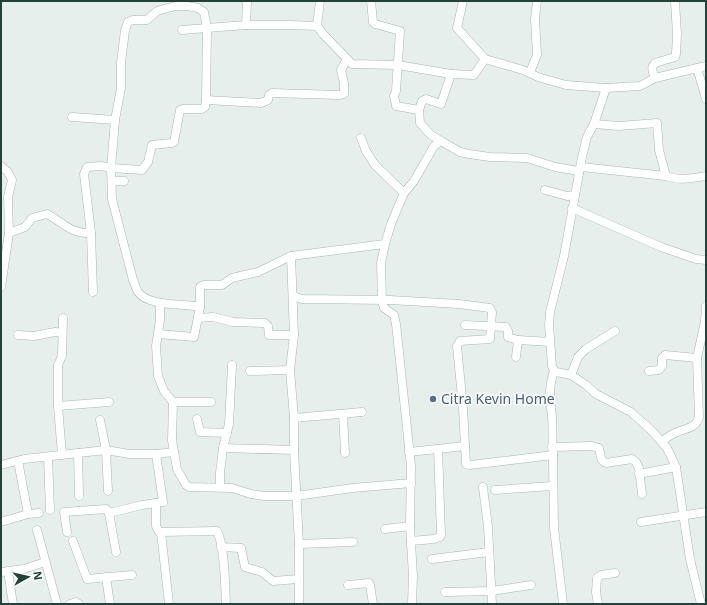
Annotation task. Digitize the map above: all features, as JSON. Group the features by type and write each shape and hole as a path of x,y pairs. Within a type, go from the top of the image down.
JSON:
{"street":[{"path":"246,1 246,25"},
{"path":"320,1 317,26 352,64 398,65 451,74 474,74 485,59"},
{"path":"371,1 373,22 375,24 400,31 396,91 394,96 396,106 419,110"},
{"path":"463,1 457,28 485,59 530,72 538,77 566,85 606,88 640,86 655,78 706,66"},
{"path":"530,72 537,55 535,19 537,1"},
{"path":"655,78 652,70 653,65 675,57 676,54 677,34 675,1"},
{"path":"93,292 91,233 84,174 87,167 101,166 111,168 142,170 148,162 152,145 174,142 180,110 202,109 206,100 207,28 204,12 198,8 174,4 157,11 147,20 130,20 125,25 111,168 112,199 133,280 138,292 147,298 160,303 200,307"},
{"path":"182,30 246,25 290,24 317,26"},
{"path":"206,100 262,103 268,100 269,95 272,93 339,96 344,94 344,83 341,70 346,59"},
{"path":"697,68 706,99"},
{"path":"451,74 442,104 426,99 423,100 419,110 419,121 421,126 431,134 457,151 490,157 527,158 555,167 666,176 671,178 706,176"},
{"path":"606,88 594,124 587,137 572,208 564,256 550,312 549,325 552,366 554,371 558,374 571,375 602,397 631,412 652,431 667,448 676,466 690,559 703,603"},
{"path":"72,117 115,120"},
{"path":"594,124 620,126 658,123 659,150 666,176"},
{"path":"361,138 372,162 404,193"},
{"path":"412,604 413,576 410,526 412,483 396,324 394,315 384,308 382,301 381,263 391,224 404,193 414,181 434,146 441,141"},
{"path":"1,166 8,172 12,180 8,197 9,233 1,287"},
{"path":"112,181 124,181"},
{"path":"545,190 567,196 575,196"},
{"path":"572,208 661,247 696,259 706,260"},
{"path":"9,233 25,227 32,218 48,214 64,226 80,232 91,233"},
{"path":"158,334 192,338 198,318 200,307 200,290 202,286 222,285 232,278 258,272 291,256 385,244"},
{"path":"291,256 294,296 294,335 290,370 294,418 294,450 299,544 299,604"},
{"path":"294,296 302,300 459,304 490,308 492,312 489,340 460,341 457,346 466,464 470,465 592,446 599,448 600,457 604,462 632,459 636,462 642,494"},
{"path":"160,303 160,320 156,346 158,376 164,391 173,402 172,440 177,469 186,485 189,487 232,488 251,494 296,496 353,488 412,483"},
{"path":"661,442 674,433 691,428 697,423 699,417 702,401 697,356 705,321 706,306"},
{"path":"198,318 213,317 233,322 266,323 268,326 269,335 294,335"},
{"path":"62,455 58,406 58,365 62,356 63,318"},
{"path":"465,325 506,327 508,330 508,336 518,340 550,342"},
{"path":"571,375 578,357 586,349 615,331"},
{"path":"18,335 34,336 55,332 62,333"},
{"path":"516,357 518,340"},
{"path":"649,371 659,370 662,366 662,358 665,355 697,356 706,354"},
{"path":"220,487 223,448 229,424 232,364"},
{"path":"250,371 290,370"},
{"path":"554,371 550,383 549,395 552,418 554,528 563,604"},
{"path":"58,406 110,402"},
{"path":"173,402 211,402"},
{"path":"294,418 362,412"},
{"path":"343,414 345,453"},
{"path":"197,419 200,432 227,433"},
{"path":"100,420 106,450 108,491"},
{"path":"409,452 465,446"},
{"path":"223,448 294,450"},
{"path":"1,465 18,460 106,450 129,454 174,452"},
{"path":"411,541 434,539 440,537 441,535 438,450"},
{"path":"78,453 79,496"},
{"path":"67,532 64,512 104,509 109,512 142,505 162,503 164,500 156,454"},
{"path":"48,457 50,510"},
{"path":"18,460 28,514"},
{"path":"639,474 676,466"},
{"path":"495,490 553,486"},
{"path":"483,487 490,552 492,604"},
{"path":"156,504 157,530 161,532 217,531 220,536 226,604"},
{"path":"109,512 116,552"},
{"path":"641,522 706,512"},
{"path":"1,522 28,514 39,513"},
{"path":"385,529 410,526"},
{"path":"37,530 57,604"},
{"path":"161,532 169,604"},
{"path":"73,541 86,579 132,575"},
{"path":"299,544 353,542"},
{"path":"221,547 241,548 245,567 262,572 273,581 298,579"},
{"path":"432,559 490,552"},
{"path":"13,604 4,572 24,569 45,562"},
{"path":"598,604 596,592 597,578 601,575 615,573"},
{"path":"106,577 110,604"},
{"path":"348,585 369,583 372,604"},
{"path":"445,592 492,591 531,585"},
{"path":"70,604 76,602 78,604"}],"place":[{"name":"Citra Kevin Home","path":"433,399"}]}
